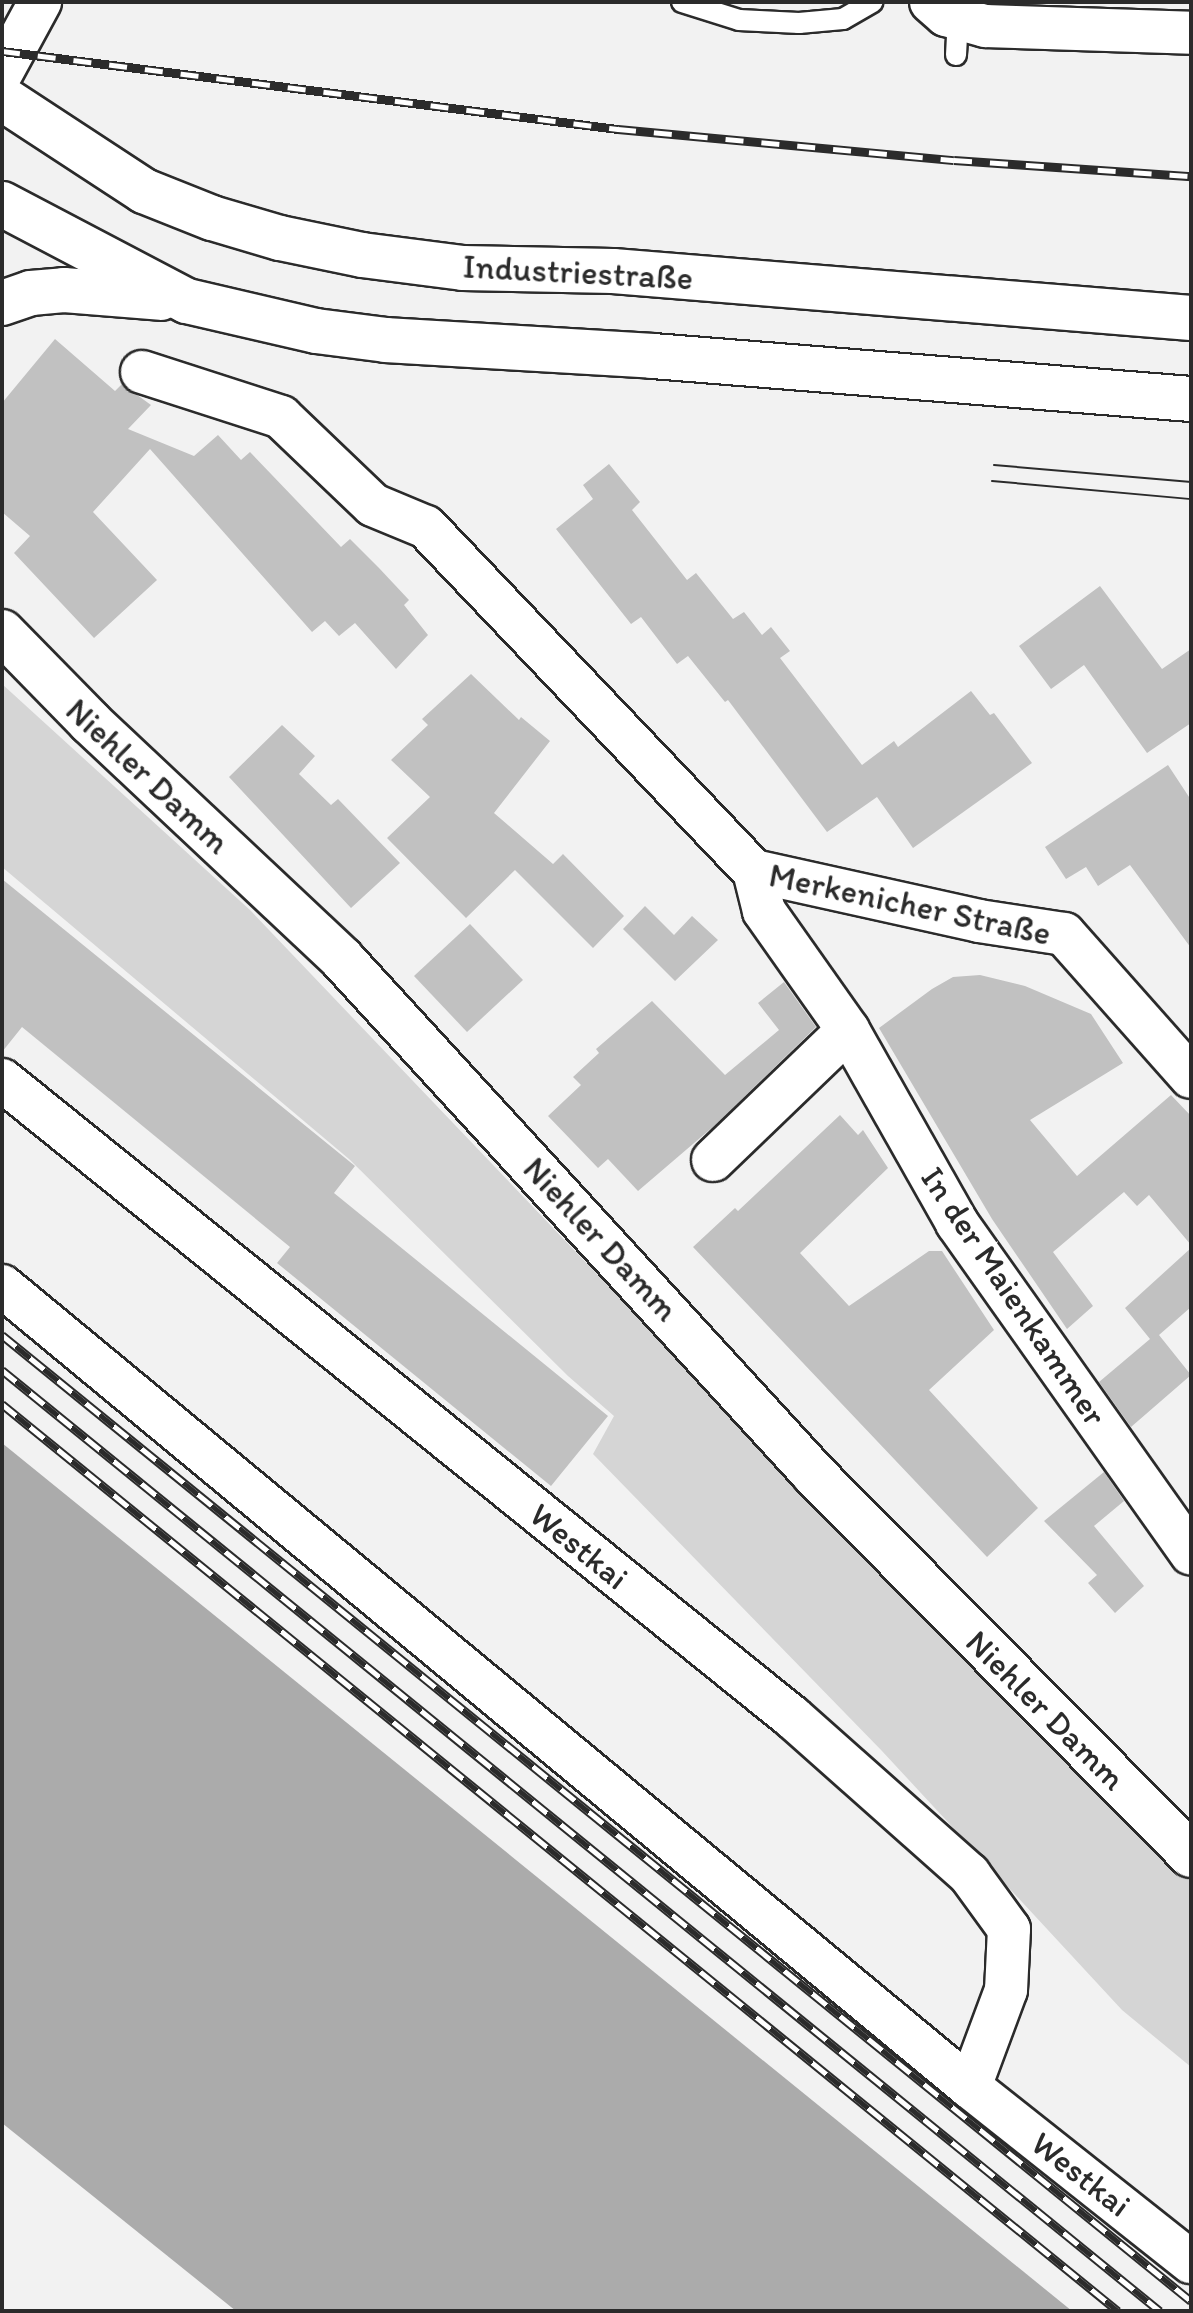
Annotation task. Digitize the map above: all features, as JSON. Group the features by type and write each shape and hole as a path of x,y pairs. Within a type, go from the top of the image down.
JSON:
{"main road":[{"name":"Industriestraße","path":"2,98 144,191 212,218 280,238 362,255 463,268 613,271 1191,318"},
{"path":"2,204 187,301"},
{"path":"2,303 31,293 64,290 187,301 316,331 386,340 653,356 1191,399"},
{"name":"Niehler Damm","path":"2,632 90,722 342,959 814,1474 1191,1855"}],"street":[{"path":"2,72 40,2"},
{"path":"948,25 1191,33"},
{"name":"Merkenicher Straße","path":"142,372 281,417 300,431 373,505 426,527 754,871 979,921 1064,934 1188,1069"},
{"name":"In der Maienkammer","path":"754,871 764,911 848,1030 957,1223 1191,1554"},
{"path":"713,1160 848,1030"},
{"name":"Westkai","path":"2,1080 792,1717 969,1874 1009,1929 1006,1990 970,2087"},
{"name":"Westkai","path":"2,1286 970,2087 1191,2262"}],"lane":[{"path":"682,2 739,20 799,23 843,19 872,2"}],"shaded area":[{"path":"2,684 250,910 1023,1721 1191,1882 1191,2067 1122,2010 882,1751 593,1454 614,1416 568,1376 349,1159 2,867"},
{"path":"2,1443 1072,2311 236,2311 2,2123"}],"building":[{"path":"55,339 115,391 122,384 151,405 128,429 194,456 218,435 241,460 250,452 341,547 350,539 379,568 409,600 404,605 428,635 396,669 355,623 339,636 325,621 312,632 150,449 93,512 157,580 94,638 14,553 30,536 2,512 2,403"},
{"path":"609,464 640,502 632,510 687,580 696,573 733,619 744,612 762,635 771,627 790,651 780,658 862,765 894,741 898,747 971,691 990,715 994,713 1032,763 913,848 877,797 827,832 728,700 725,702 688,656 677,664 641,617 631,624 556,529 593,499 583,485"},
{"path":"1100,586 1162,669 1191,649 1191,723 1147,753 1084,665 1051,689 1019,646"},
{"path":"471,674 519,720 521,717 550,741 494,813 553,864 563,854 624,916 593,948 515,870 466,918 387,838 430,797 391,760 428,725 422,719"},
{"path":"282,725 315,756 299,774 331,805 338,799 400,863 351,908 229,777"},
{"path":"1168,765 1191,800 1191,948 1130,865 1098,886 1086,867 1066,879 1045,847"},
{"path":"2,879 355,1166 334,1193 608,1416 551,1486 277,1263 290,1247 22,1027 2,1052"},
{"path":"645,906 674,935 692,916 718,940 675,981 623,929"},
{"path":"470,924 523,980 467,1032 414,976"},
{"path":"980,975 1025,986 1091,1014 1123,1063 1030,1120 1077,1176 1171,1095 1191,1116 1191,1245 1149,1195 1137,1206 1124,1192 1053,1252 1093,1306 1067,1329 992,1219 879,1028 953,977"},
{"path":"784,982 816,1027 714,1126 638,1191 608,1159 598,1168 548,1116 581,1085 573,1077 599,1053 596,1049 652,1001 725,1075 779,1030 758,1003"},
{"path":"840,1115 858,1135 863,1130 888,1168 800,1253 849,1306 929,1251 942,1251 994,1330 929,1390 1038,1508 987,1557 693,1247 735,1208 738,1211"},
{"path":"1191,1248 1191,1307 1159,1335 1191,1375 1131,1427 1099,1382 1150,1339 1125,1308"},
{"path":"1104,1472 1124,1501 1094,1526 1144,1586 1115,1613 1088,1583 1097,1575 1044,1521"}],"tram line":[{"path":"994,465 1191,482"},
{"path":"992,481 1191,499"}],"railway":[{"path":"2,51 618,129 954,160 1191,176"},
{"path":"2,1335 1191,2301"},
{"path":"2,1370 1160,2311"},
{"path":"2,1404 1118,2311"}]}
